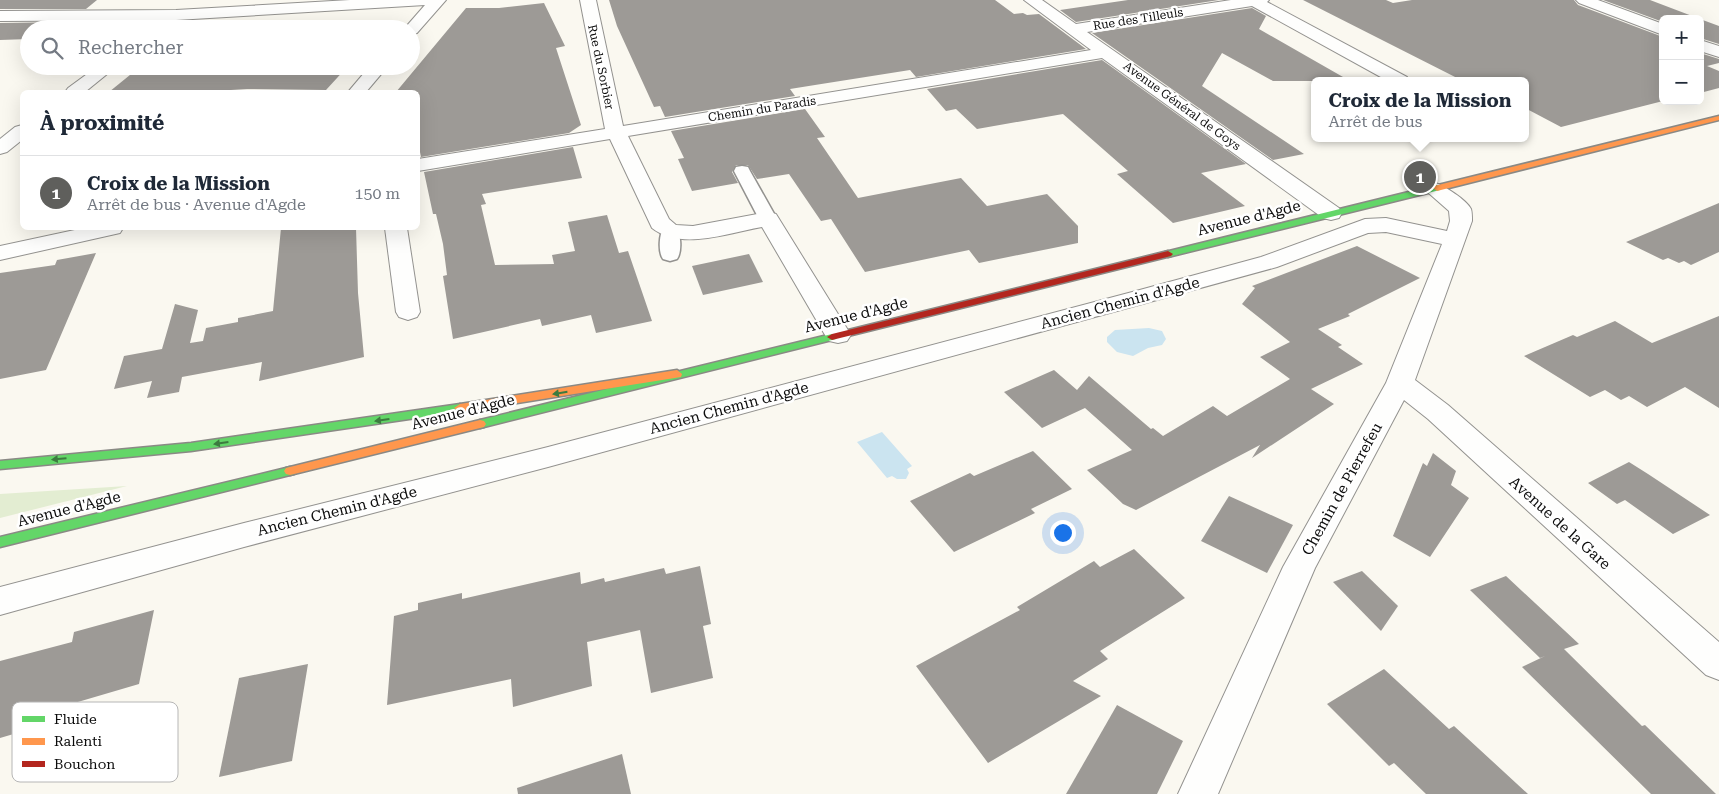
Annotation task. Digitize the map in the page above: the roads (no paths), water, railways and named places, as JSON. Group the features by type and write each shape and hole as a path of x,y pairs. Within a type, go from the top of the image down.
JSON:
{"main road":[{"name":"Avenue d'Agde","path":"0,542 1719,118"},
{"path":"0,464 191,447 422,414 677,374"}],"street":[{"path":"0,16 176,15 256,6 427,0"},
{"path":"420,20 438,0"},
{"name":"Rue du Sorbier","path":"588,0 613,125 660,223 670,231"},
{"path":"1035,2 1063,0"},
{"path":"1258,0 1394,77"},
{"name":"Rue des Tilleuls","path":"1074,29 1258,0"},
{"path":"1584,0 1659,28"},
{"name":"Avenue Général de Goys","path":"1035,2 1331,213"},
{"path":"170,20 176,15"},
{"path":"1704,46 1719,52"},
{"name":"Chemin du Paradis","path":"420,164 1107,52"},
{"path":"77,90 97,75"},
{"path":"359,90 372,75"},
{"path":"0,148 20,133"},
{"name":"Chemin de Pierrefeu","path":"1198,794 1299,567 1400,383 1456,240 1461,221 1460,209 1435,189"},
{"path":"670,231 693,233 768,219 838,335"},
{"name":"Ancien Chemin d'Agde","path":"0,601 253,532 558,454 1269,262 1365,226 1386,225 1456,240"},
{"path":"0,253 103,230"},
{"path":"396,230 408,312"},
{"name":"Avenue de la Gare","path":"1400,383 1438,412 1719,664"}],"lane":[{"path":"742,171 768,219"},
{"path":"670,231 670,255"}],"water":[{"path":"1149,328 1162,331 1166,339 1162,345 1148,348 1133,356 1117,352 1107,342 1107,337 1115,330"},
{"path":"882,432 912,466 907,469 909,473 906,479 897,479 892,476 887,478 857,442"}],"place":[{"name":"Croix de la Mission","path":"1420,177"}]}
